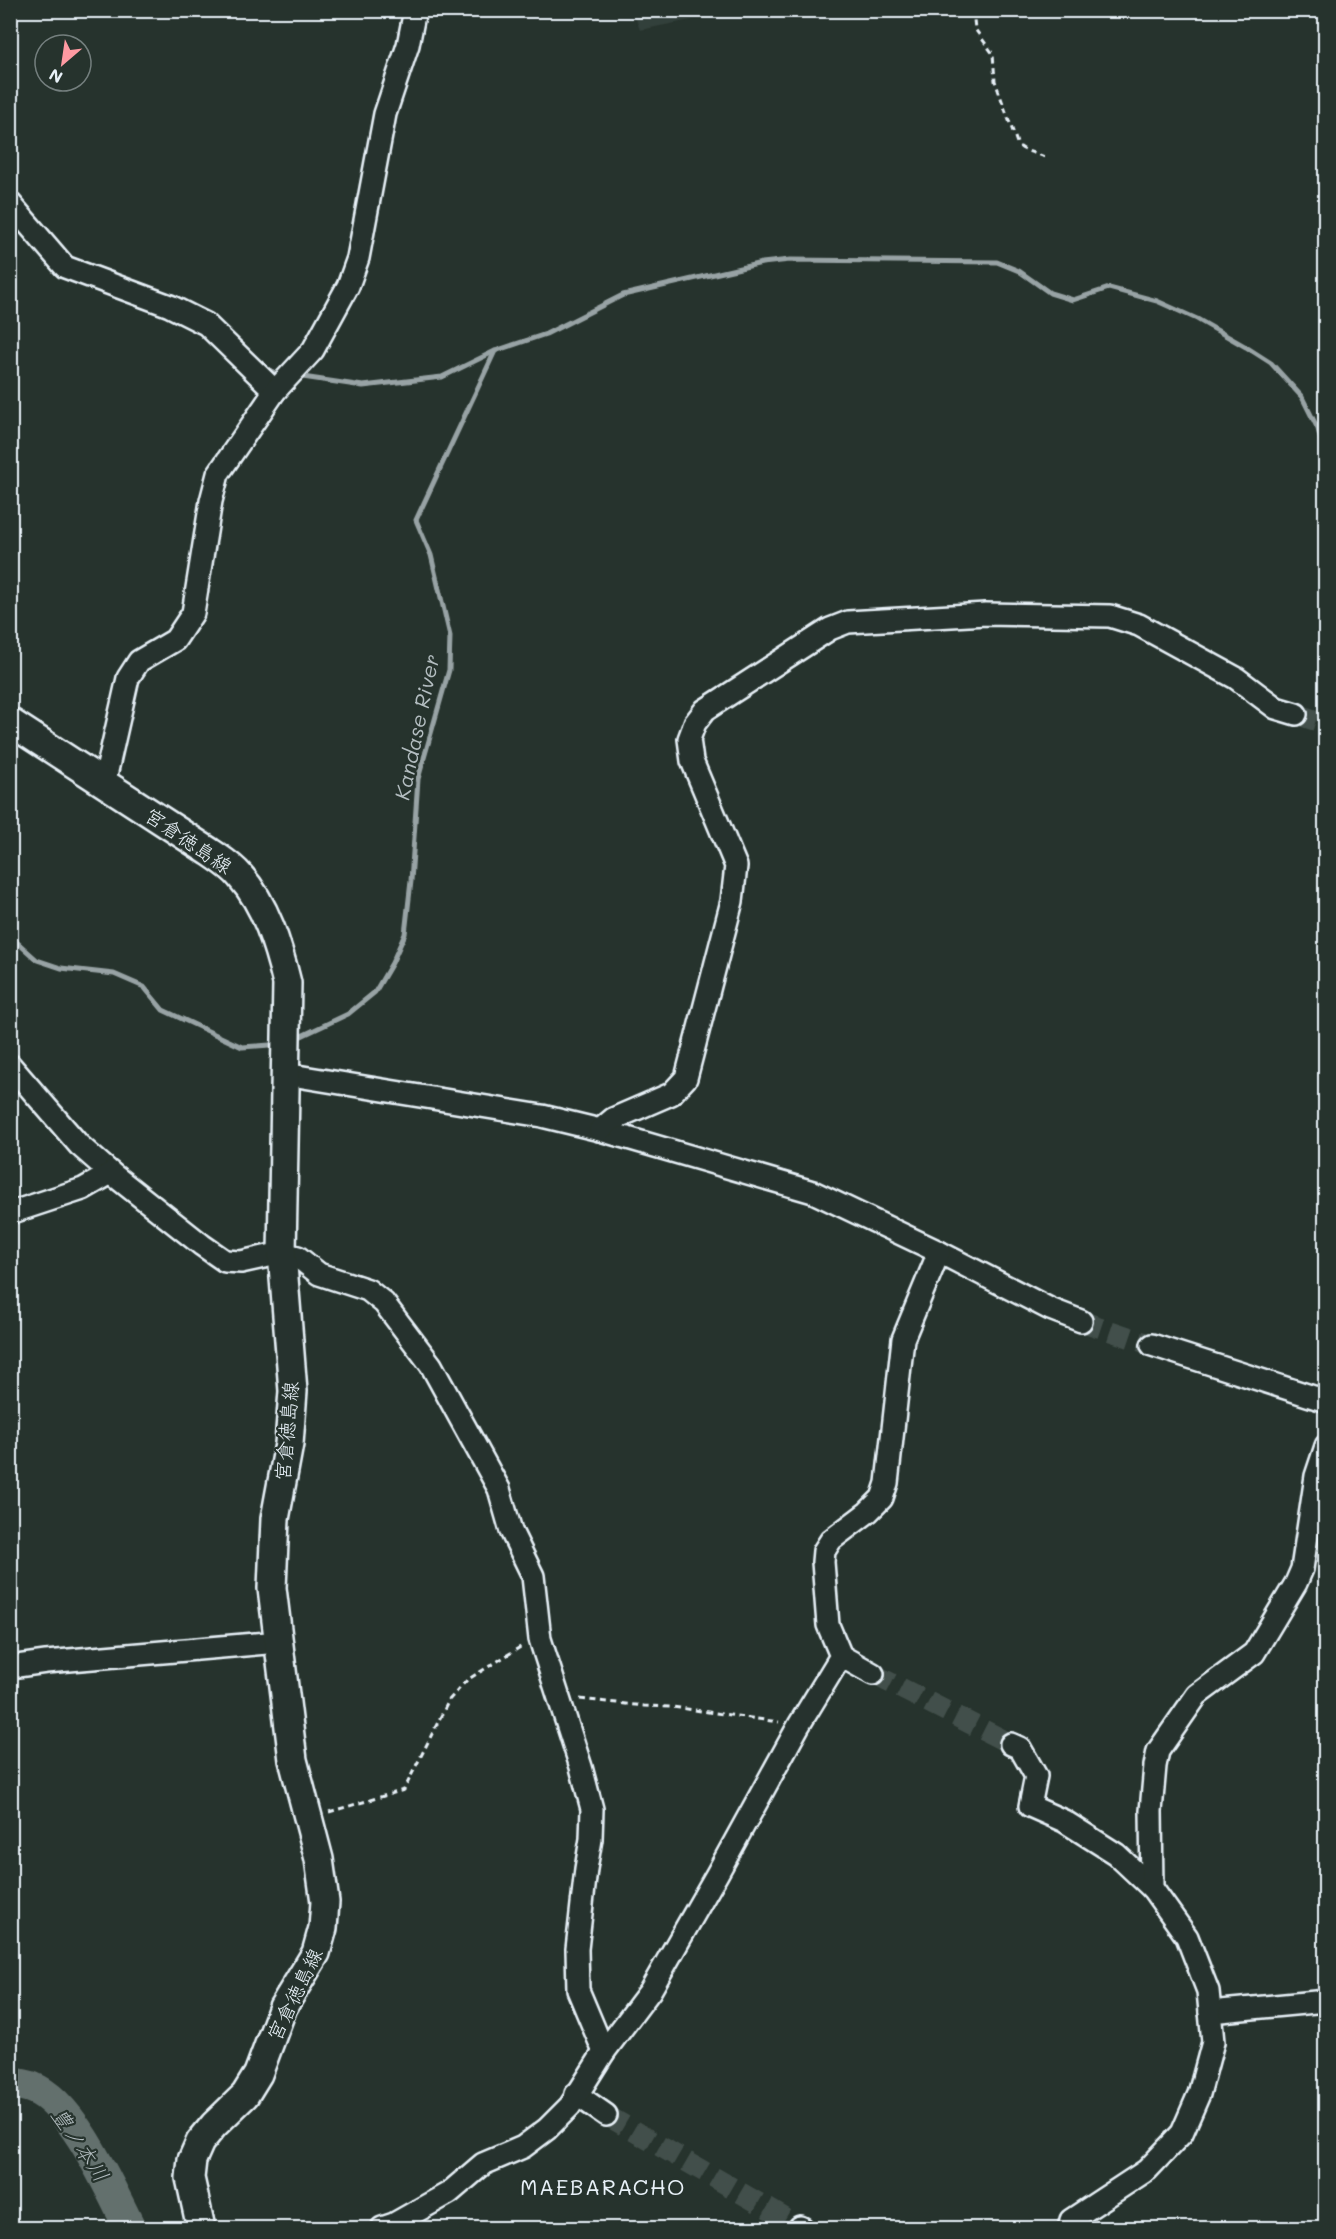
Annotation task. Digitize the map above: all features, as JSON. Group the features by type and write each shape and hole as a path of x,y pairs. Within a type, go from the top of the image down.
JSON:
{"main road":[{"name":"宮倉徳島線","path":"10,722 210,852 239,874 257,900 279,948 287,983 282,1253 293,1390 289,1444 275,1519 272,1588 293,1760 320,1859 325,1902 323,1929 316,1953 283,2007 258,2074 245,2096 214,2125 200,2142 192,2160 190,2178 201,2229"}],"street":[{"path":"104,784 128,678 139,661 175,640 193,614 211,501 218,474 275,390 313,350 348,286 358,258 385,114 408,45 416,10"},
{"path":"10,203 65,267 170,306 206,324 275,390"},
{"path":"600,1130 612,1119 671,1094 686,1078 732,901 736,866 692,761 688,739 695,723 705,710 830,629 848,622 986,614 1110,616 1139,625 1236,678 1276,708 1296,714"},
{"path":"10,1065 79,1145 111,1173 225,1261 241,1262 282,1253 298,1257 319,1274 368,1290 384,1303 431,1365 499,1489 511,1531 533,1576 540,1639 592,1809 591,1839 577,1949 578,1990 604,2052"},
{"path":"285,1074 542,1116 600,1130 813,1192 939,1252 1050,1309 1081,1321"},
{"path":"10,1213 83,1189 111,1173"},
{"path":"873,1674 841,1656 828,1625 824,1551 831,1540 868,1512 882,1498 887,1483 903,1339 939,1252"},
{"path":"1152,1345 1326,1401"},
{"path":"1152,1888 1151,1811 1158,1751 1197,1695 1254,1653 1296,1583 1302,1569 1316,1476 1326,1446"},
{"path":"10,1667 279,1642"},
{"path":"382,2229 449,2193 483,2164 523,2147 547,2129 570,2106 604,2052 650,1991 799,1725 841,1656"},
{"path":"1011,1744 1020,1748 1036,1776 1030,1806 1064,1821 1116,1854 1152,1888 1187,1937 1208,1991 1213,2042 1199,2094 1182,2133 1147,2170 1071,2220 1069,2229"},
{"path":"1210,2012 1326,2001"},
{"path":"576,2094 606,2115"}],"path":[{"path":"973,10 975,29 993,54 995,81 1017,143 1025,150 1048,159"},
{"path":"307,1817 404,1790 449,1700 467,1680 497,1660 540,1639"},
{"path":"558,1693 586,1701 674,1707 799,1725"}],"shaded area":[{"path":"633,10 737,11 640,30"}],"waterway":[{"path":"296,376 363,386 442,377 495,351 546,334 623,295 762,263 790,260 997,262 1019,271 1050,293 1073,300 1109,288 1157,301 1197,319 1246,347 1271,363 1302,397 1318,429 1326,460"},
{"name":"Kandase River","path":"293,1040 348,1014 375,992 405,934 418,779 449,670 450,636 431,555 416,520 495,351"},
{"path":"262,366 275,373 284,374"},
{"name":"Kandase River","path":"10,936 37,960 61,968 114,974 144,987 163,1010 242,1047 270,1045"},
{"name":"豊ノ本川","path":"10,2083 33,2088 48,2097 62,2111 102,2171 130,2228"}],"tunnel":[{"path":"1296,714 1326,724"},
{"path":"1081,1321 1152,1345"},
{"path":"873,1674 1011,1744"},
{"path":"606,2115 800,2227"}],"district":[{"name":"MAEBARACHO","path":"603,2186"}]}
